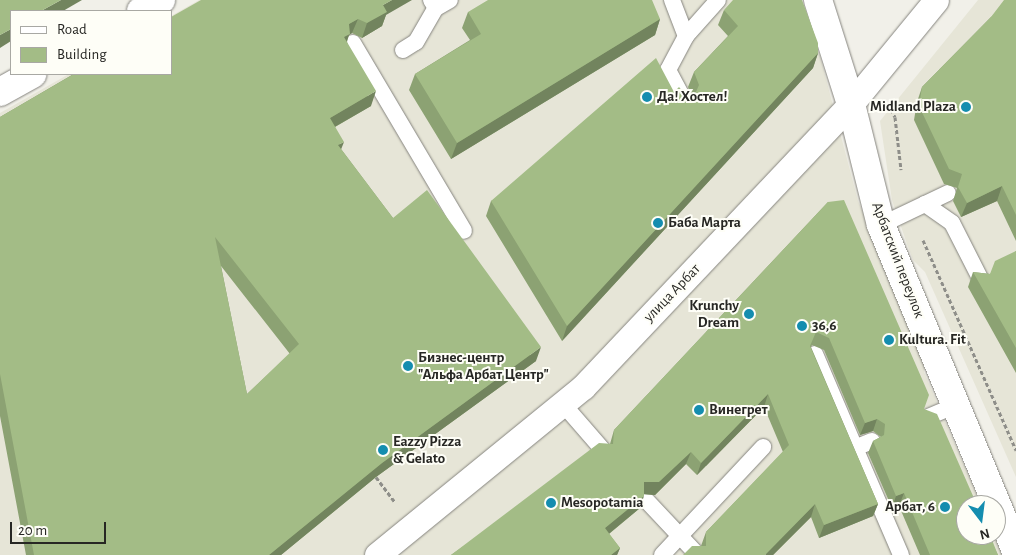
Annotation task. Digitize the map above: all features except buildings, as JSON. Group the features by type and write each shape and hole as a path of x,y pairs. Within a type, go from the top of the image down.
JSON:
{"street":[{"path":"143,10 161,0"},
{"name":"Арбатский переулок","path":"818,0 851,104 881,225 1016,551"},
{"name":"улица Арбат","path":"377,555 562,404 851,104 936,0"},
{"path":"0,92 30,75"}],"lane":[{"path":"672,0 686,36"},
{"path":"684,100 668,70 686,36 718,0"},
{"path":"403,50 416,42 439,3"},
{"path":"353,43 464,231"},
{"path":"881,225 948,192"},
{"path":"925,204 952,223 981,280"},
{"path":"815,354 899,555"},
{"path":"562,404 602,449"},
{"path":"928,417 956,405"},
{"path":"855,448 872,441"},
{"path":"662,555 763,447"},
{"path":"648,502 694,551"}],"path":[{"path":"876,74 895,117 910,211 1016,450"}],"shaded area":[{"path":"199,0 801,0 815,37 858,201 926,357 924,372 977,495 956,495 956,545 998,545 1002,555 0,555 0,113 67,75 172,75 172,15"},
{"path":"978,0 1016,0 1016,477 925,272 913,260 892,200 880,121"}],"place":[{"name":"Да! Хостел!","path":"647,97"},
{"name":"Midland Plaza","path":"966,107"},
{"name":"Баба Марта","path":"658,223"},
{"name":"Krunchy Dream","path":"749,314"},
{"name":"36,6","path":"802,326"},
{"name":"Kultura. Fit","path":"889,340"},
{"name":"Бизнес-центр \"Альфа Арбат Центр\"","path":"408,366"},
{"name":"Винегрет","path":"699,410"},
{"name":"Eazzy Pizza & Gelato","path":"383,450"},
{"name":"Mesopotamia","path":"551,503"},
{"name":"Арбат, 6","path":"945,507"}]}
